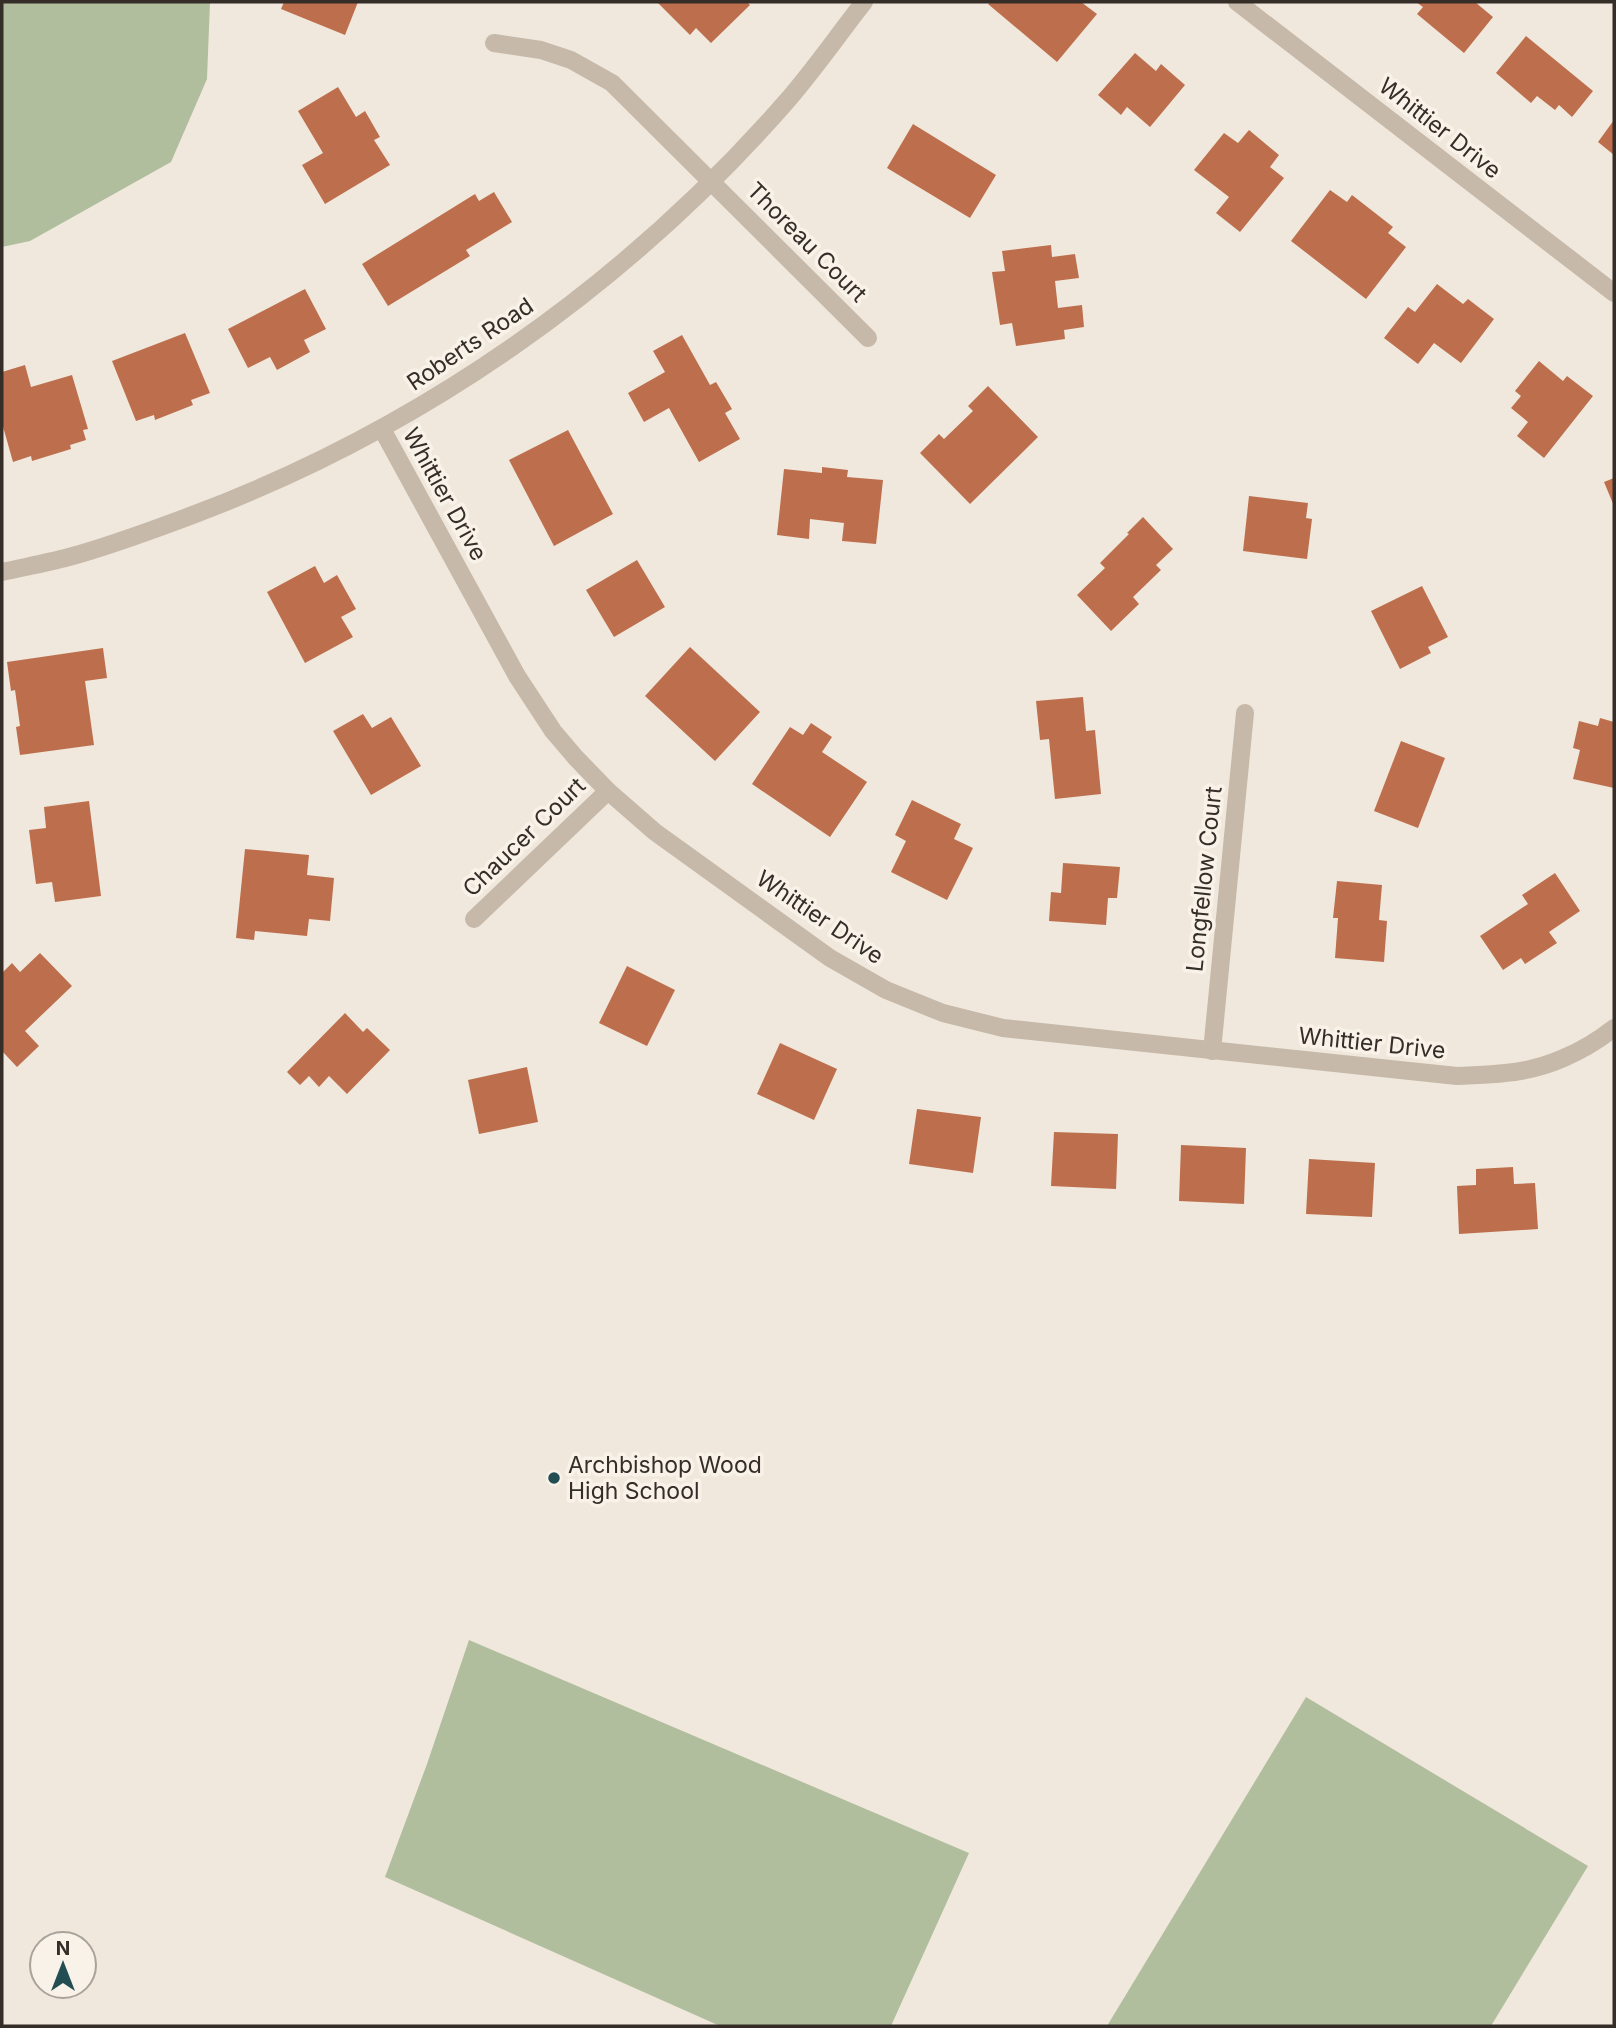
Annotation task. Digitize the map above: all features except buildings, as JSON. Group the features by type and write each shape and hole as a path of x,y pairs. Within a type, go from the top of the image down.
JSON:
{"street":[{"name":"Roberts Road","path":"2,572 70,557 249,494 382,429 492,362 567,309 637,251 711,181 787,101 864,2"},
{"name":"Whittier Drive","path":"1237,2 1614,293"},
{"name":"Thoreau Court","path":"494,43 541,50 571,60 612,83 868,338"},
{"name":"Whittier Drive","path":"382,429 517,676 553,731 576,758 608,791 655,832 819,950 886,990 943,1013 1003,1028 1457,1076 1508,1073 1542,1066 1601,1039 1614,1028"},
{"name":"Longfellow Court","path":"1212,1051 1245,713"},
{"name":"Chaucer Court","path":"474,919 608,791"}],"green space":[{"path":"2,2 210,2 207,79 171,162 30,241 2,247"},
{"path":"469,1640 969,1853 891,2026 720,2026 385,1877"},
{"path":"1306,1697 1588,1866 1491,2026 1107,2026"}],"place":[{"name":"Archbishop Wood High School","path":"554,1478"}]}
